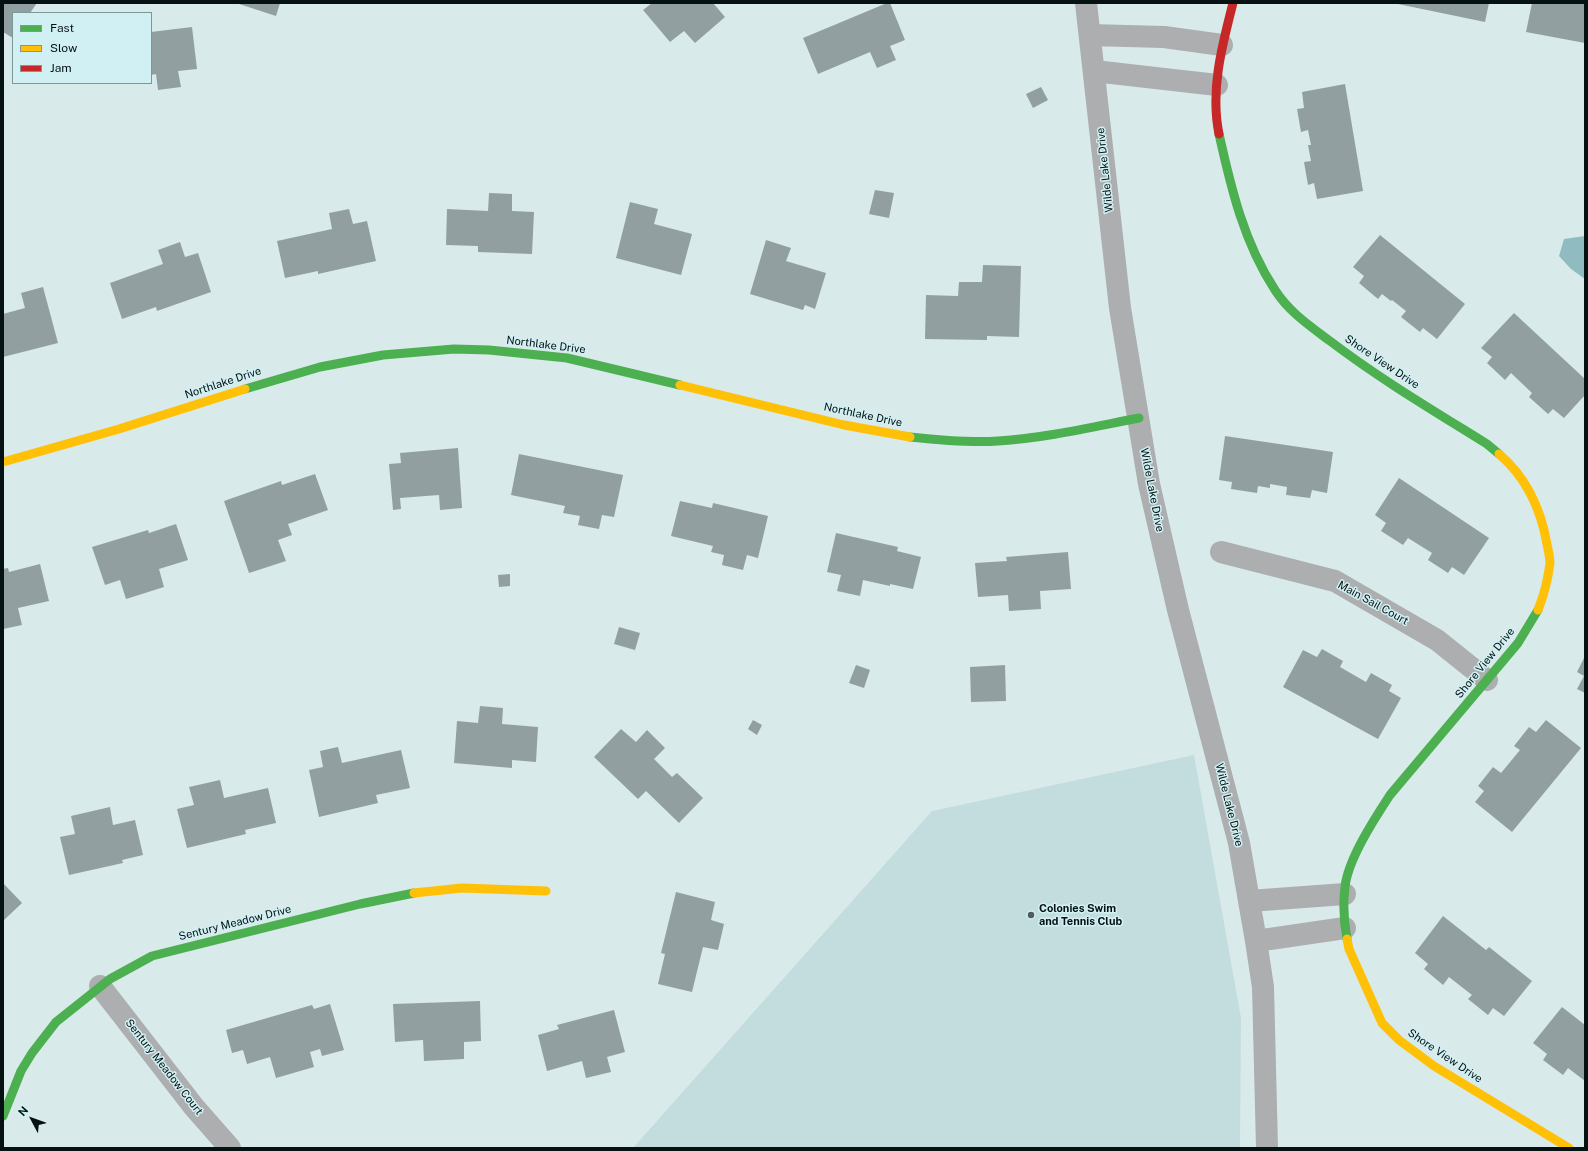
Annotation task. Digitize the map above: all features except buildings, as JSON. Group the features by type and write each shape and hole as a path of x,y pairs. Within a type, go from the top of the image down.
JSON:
{"street":[{"name":"Wilde Lake Drive","path":"1086,3 1120,308 1149,484 1174,595 1239,842 1256,941 1263,986 1267,1148"},
{"name":"Shore View Drive","path":"1233,3 1222,45 1215,99 1218,127 1230,183 1249,242 1275,290 1293,313 1366,369 1487,444 1507,462 1524,482 1536,505 1544,527 1550,561 1545,591 1538,610 1518,643 1390,795 1376,816 1353,861 1345,886 1345,928 1349,949 1382,1023 1395,1036 1434,1066 1569,1148"},
{"path":"1090,35 1164,38 1222,45"},
{"path":"1094,71 1217,84"},
{"name":"Northlake Drive","path":"3,462 119,429 262,383 320,367 383,355 454,349 490,350 567,358 844,424 904,436 942,440 997,441 1047,435 1138,418"},
{"name":"Main Sail Court","path":"1221,552 1335,581 1438,640 1487,680"},
{"name":"Sentury Meadow Drive","path":"3,1116 21,1071 32,1053 56,1022 100,986 152,956 360,904 414,893 462,888 546,891"},
{"path":"1249,901 1345,894"},
{"path":"1256,941 1345,928"},
{"name":"Sentury Meadow Court","path":"100,986 194,1107 230,1148"}],"shaded area":[{"path":"1585,236 1585,279 1571,269 1559,256 1564,239"},
{"name":"Colonies Swim and Tennis Club","path":"1194,755 1241,1018 1240,1148 633,1148 932,811"}],"traffic: fast":[{"path":"1219,134 1228,175 1247,234 1264,272 1275,290 1293,312 1349,355 1407,394 1487,444 1499,454"},
{"path":"245,389 320,367 383,355 454,349 489,350 567,358 680,385"},
{"path":"910,437 987,442 1016,440 1051,435 1139,418"},
{"path":"1347,939 1344,906 1345,887 1351,864 1363,839 1390,795 1518,643 1538,610"},
{"path":"3,1116 21,1071 32,1053 56,1022 110,979 152,956 360,904 414,893"}],"traffic: slow":[{"path":"680,385 844,425 910,437"},
{"path":"3,462 119,429 245,389"},
{"path":"1499,454 1517,473 1531,495 1541,519 1550,563 1546,587 1538,610"},
{"path":"414,893 462,888 546,891"},
{"path":"1347,939 1349,949 1382,1023 1399,1040 1434,1066 1569,1148"}],"traffic: jam":[{"path":"1219,134 1216,101 1218,68 1233,3"}],"place":[{"name":"Colonies Swim and Tennis Club","path":"1031,915"}]}
